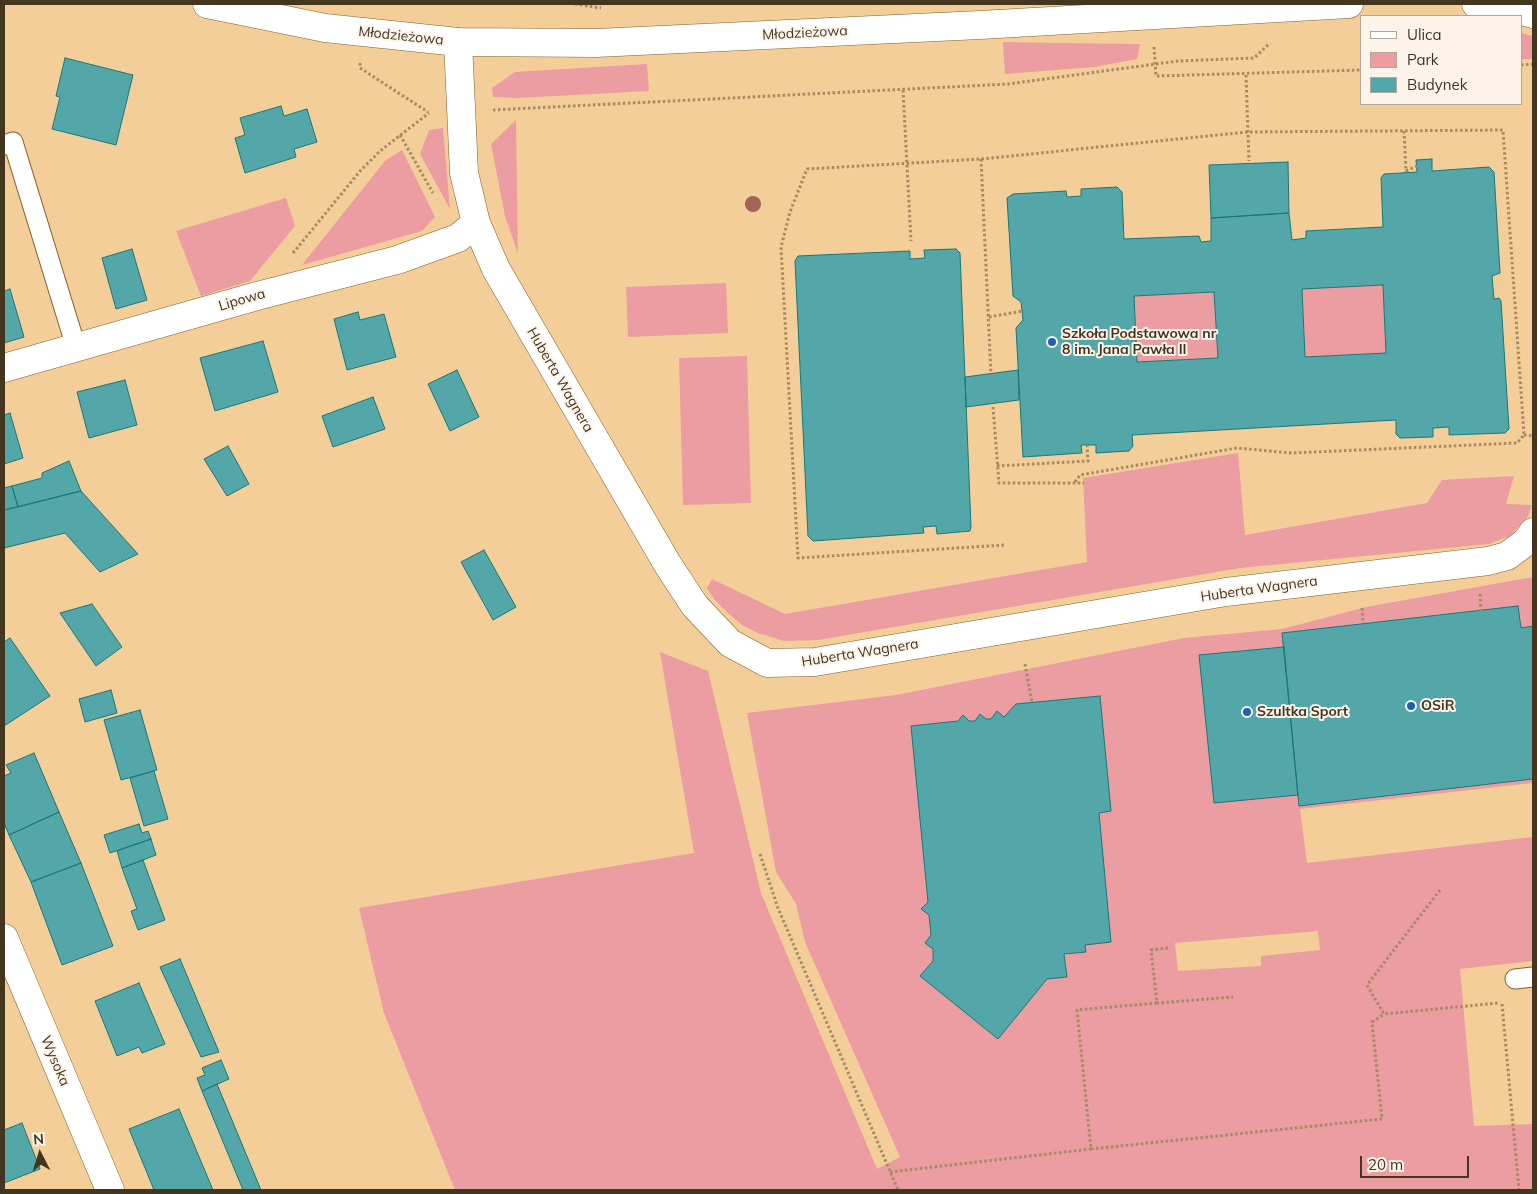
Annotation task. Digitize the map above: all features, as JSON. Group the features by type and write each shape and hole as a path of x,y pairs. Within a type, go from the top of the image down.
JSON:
{"street":[{"name":"Młodzieżowa","path":"207,4 277,11 324,28 458,42 596,43 980,25 1349,4"},
{"path":"1476,4 1511,8 1533,14"},
{"name":"Huberta Wagnera","path":"458,42 464,173 476,224 496,269 668,565 695,606 716,630 737,649 767,663 815,662 1226,592 1488,561 1507,556 1530,537"},
{"name":"Lipowa","path":"4,368 257,296 397,260 458,238 476,224"},
{"name":"Wysoka","path":"4,938 102,1188"}],"lane":[{"path":"4,145 13,142 76,347"}],"path":[{"path":"487,111 1008,84 1178,60 1254,58 1268,44 1278,42"},
{"path":"1154,46 1156,76 1246,75 1360,70"},
{"path":"257,296 361,170 428,113 360,68"},
{"path":"1246,75 1249,161"},
{"path":"903,90 911,242"},
{"path":"1004,545 798,558 781,247 790,212 807,169 981,159 1247,132 1503,130 1524,435 1517,443 1291,453 1237,448 1080,475 1075,482"},
{"path":"1404,131 1406,171 1417,166"},
{"path":"400,135 434,195"},
{"path":"981,159 991,375"},
{"path":"988,317 1022,311"},
{"path":"993,407 999,483 1084,483"},
{"path":"1524,435 1533,436"},
{"path":"997,466 1088,461 1087,446"},
{"path":"1025,664 1032,703"},
{"path":"760,854 778,908 898,1190"},
{"path":"1384,1014 1367,985 1440,890"},
{"path":"1157,1003 1151,950 1168,948"},
{"path":"1091,1149 1077,1010 1233,997"},
{"path":"890,1172 1382,1119 1372,1022 1384,1014 1501,1002 1519,1190"}],"green space":[{"path":"1522,33 1533,36 1533,59 1522,59"},
{"path":"1003,42 1140,44 1137,59 1095,67 1005,74"},
{"path":"647,64 649,91 518,98 493,97 492,88 515,72"},
{"path":"516,120 518,254 505,216 491,144"},
{"path":"443,128 450,209 420,154 429,130"},
{"path":"402,150 435,217 422,231 302,265 385,161"},
{"path":"286,198 295,226 250,281 201,296 176,231"},
{"path":"726,283 728,333 628,337 626,287"},
{"path":"1383,285 1386,353 1305,357 1302,289"},
{"path":"1214,292 1218,358 1137,362 1134,296"},
{"path":"747,356 751,503 683,505 679,358"},
{"path":"1238,453 1245,535 1427,503 1442,480 1514,476 1506,504 1532,505 1528,516 1510,536 1489,544 1240,568 818,640 784,641 758,633 742,625 728,613 714,599 707,588 712,579 785,614 1087,562 1083,478"},
{"path":"1533,577 1533,783 1300,809 1307,863 1533,837 1533,961 1460,969 1474,1126 1533,1124 1533,1190 455,1190 384,1013 359,908 694,853 660,652 708,671 761,893 877,1169 900,1157 805,942 796,904 776,872 747,713 896,695 1184,638 1282,629 1366,607","holes":["1318,931 1320,950 1261,956 1261,966 1178,971 1175,943"]}],"building":[{"path":"65,58 133,75 116,145 52,129 60,97 56,96"},
{"path":"281,106 284,116 307,109 317,142 294,149 296,157 245,173 235,138 245,135 240,118"},
{"path":"1432,159 1432,171 1489,167 1494,172 1500,273 1492,276 1494,299 1499,298 1501,301 1509,429 1505,433 1449,435 1449,427 1433,428 1433,437 1400,438 1396,434 1396,420 1132,435 1133,446 1129,451 1096,453 1096,445 1081,445 1082,453 1023,457 1016,328 1023,320 1021,302 1013,296 1007,198 1013,194 1066,191 1067,197 1081,196 1081,189 1117,187 1122,192 1124,239 1199,236 1201,242 1211,241 1211,218 1289,213 1292,240 1306,238 1306,231 1383,227 1381,178 1384,174 1417,172 1416,160","holes":["1383,285 1386,353 1305,357 1302,289","1214,292 1218,358 1137,362 1134,296"]},
{"path":"1288,162 1289,213 1211,218 1209,165"},
{"path":"132,249 147,300 116,309 102,258"},
{"path":"956,249 960,253 970,531 937,534 936,526 923,527 924,533 813,541 808,536 795,261 798,256 910,251 910,259 925,258 924,250"},
{"path":"10,289 24,337 4,343 4,291"},
{"path":"358,312 360,320 384,314 396,357 347,370 334,319"},
{"path":"263,341 278,392 215,411 200,358"},
{"path":"457,370 479,417 450,431 428,384"},
{"path":"1018,370 1019,400 966,407 965,377"},
{"path":"125,380 137,425 89,438 77,392"},
{"path":"373,397 385,429 333,447 322,416"},
{"path":"10,413 23,458 4,464 4,415"},
{"path":"228,446 249,484 227,496 204,459"},
{"path":"69,461 81,491 18,507 12,486 42,478 42,473"},
{"path":"12,486 18,507 4,510 4,488"},
{"path":"81,491 138,554 100,572 65,533 4,548 4,510"},
{"path":"484,550 516,607 493,620 461,562"},
{"path":"92,604 122,647 96,666 60,613"},
{"name":"OSiR","path":"1518,606 1521,628 1533,626 1533,779 1299,806 1282,633"},
{"path":"10,638 50,696 4,726 4,642"},
{"name":"Szultka Sport","path":"1284,647 1298,795 1214,803 1199,655"},
{"path":"111,690 117,713 85,722 79,699"},
{"path":"1100,696 1111,811 1099,813 1111,942 1085,945 1086,952 1064,954 1067,977 1047,979 998,1039 920,976 933,961 933,949 925,943 931,935 929,915 921,909 928,902 911,726 958,721 963,715 969,721 975,721 980,714 986,719 991,719 997,711 1004,717 1016,704"},
{"path":"140,710 157,770 121,780 104,720"},
{"path":"34,753 59,812 9,835 4,823 4,776 11,773 6,765"},
{"path":"154,771 168,819 144,826 130,778"},
{"path":"59,812 81,863 31,882 9,835"},
{"path":"139,824 142,833 148,831 151,839 110,853 104,835"},
{"path":"151,839 156,855 122,868 117,851"},
{"path":"143,860 165,920 138,930 131,911 137,909 122,868"},
{"path":"81,863 113,946 62,965 31,882"},
{"path":"180,959 219,1052 201,1057 160,967"},
{"path":"139,983 165,1044 142,1053 139,1047 117,1056 95,1001"},
{"path":"221,1060 229,1079 202,1091 197,1078 205,1075 202,1068"},
{"path":"217,1084 261,1190 243,1190 202,1091"},
{"path":"179,1109 213,1190 154,1190 129,1129"},
{"path":"22,1123 40,1169 4,1183 4,1130"}],"place":[{"name":"Szkoła Podstawowa nr 8 im. Jana Pawła II","path":"1052,342"},
{"name":"OSiR","path":"1411,706"},
{"name":"Szultka Sport","path":"1247,712"}]}
